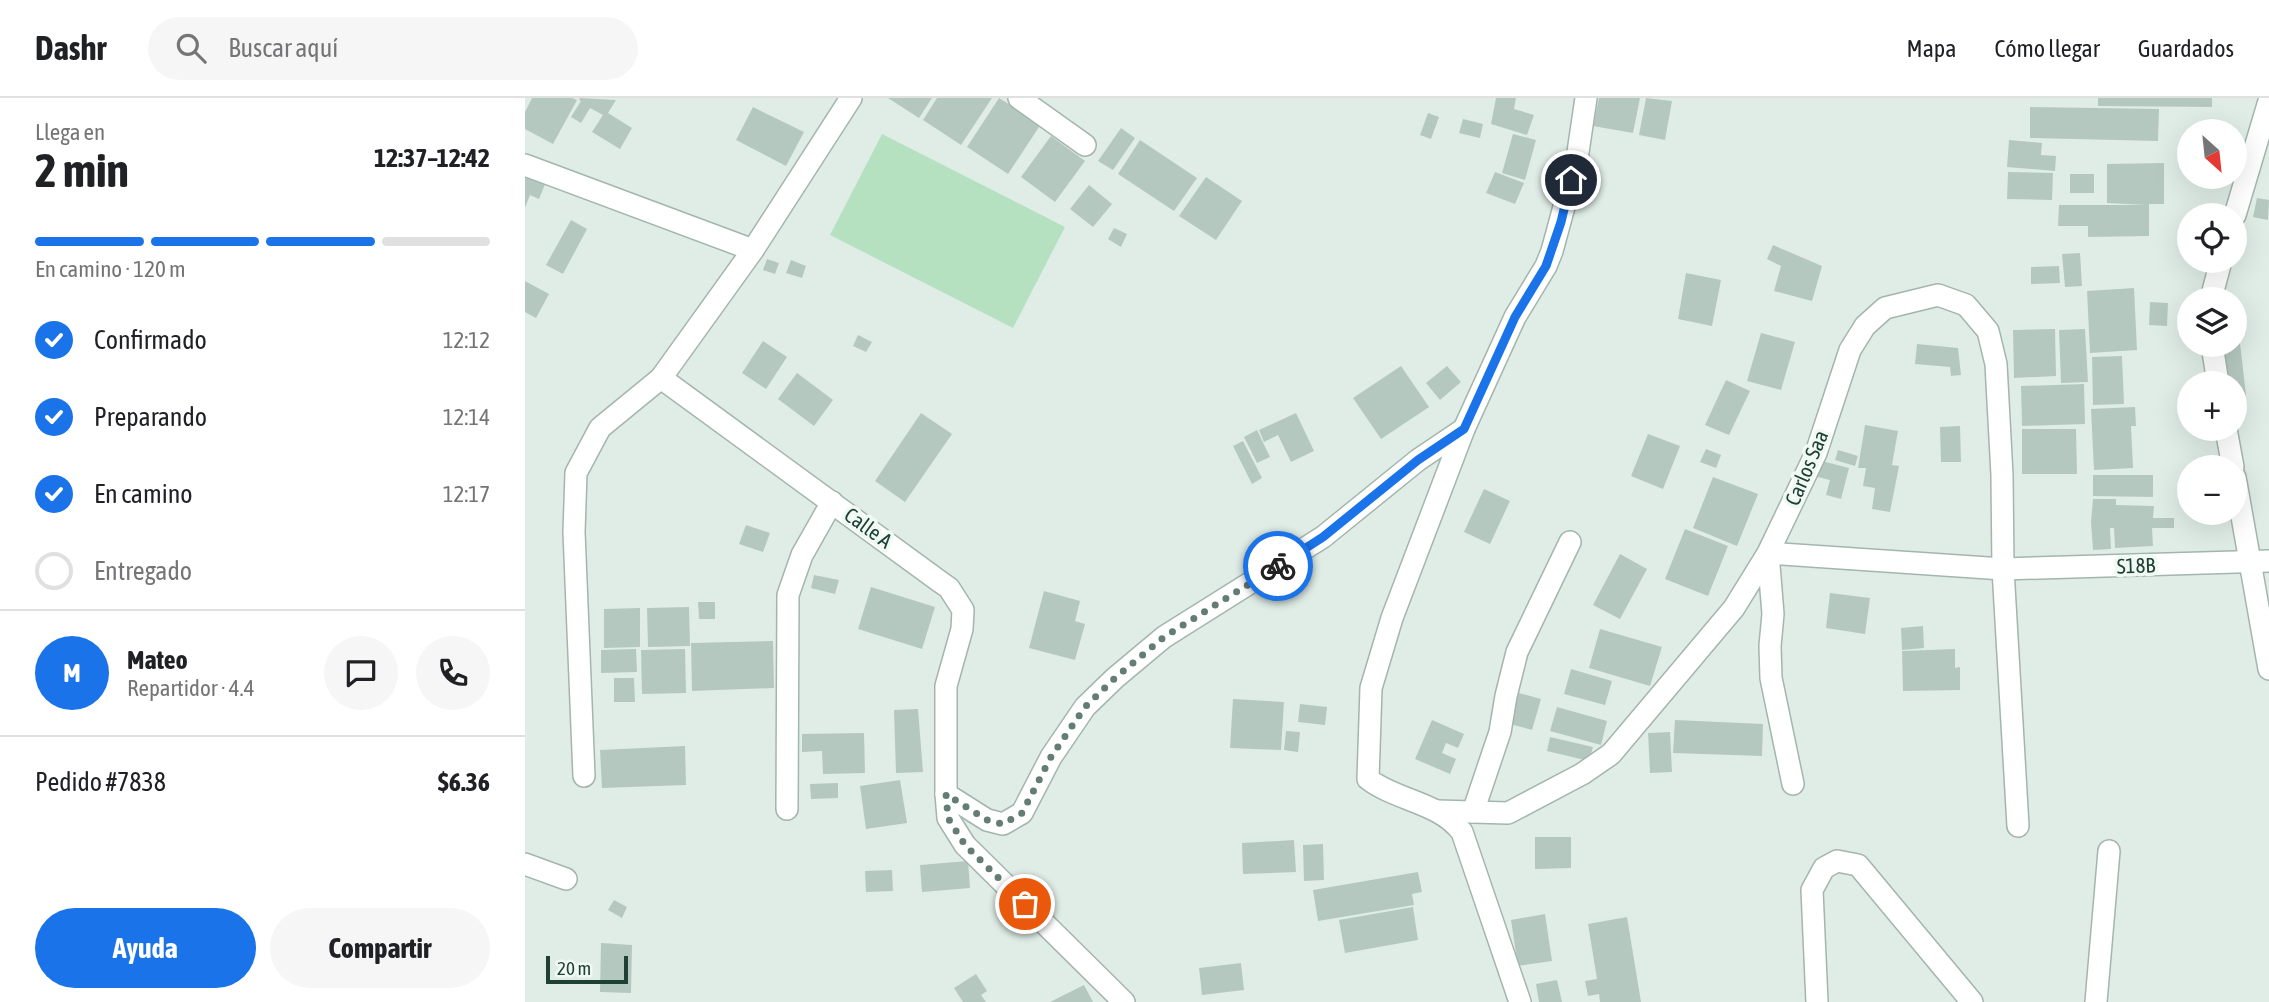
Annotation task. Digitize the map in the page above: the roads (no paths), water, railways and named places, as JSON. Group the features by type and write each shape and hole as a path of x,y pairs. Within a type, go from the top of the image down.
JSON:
{"street":[{"path":"584,776 574,532 576,473 600,429 661,378 753,250 851,98"},
{"path":"1019,98 1085,145"},
{"path":"1520,1002 1470,848 1455,822 1437,811 1380,788 1368,779 1371,688 1392,618 1464,429 1515,317 1546,266 1552,251 1577,159 1586,98"},
{"path":"2239,203 2268,104"},
{"path":"525,164 753,250"},
{"name":"Carlos Saa","path":"1437,811 1508,813 1582,774 1611,754 1734,608 1768,553 1816,453 1850,350 1865,326 1885,309 1938,295 1966,305 1988,331 1997,378 2003,569 2018,826"},
{"name":"Calle A","path":"661,378 949,588 963,610 962,629 946,686 948,818 965,845 1124,1002"},
{"path":"946,794 987,820 1003,824 1022,813 1051,757 1085,707 1115,678 1164,637 1323,537 1418,460 1464,429"},
{"path":"787,809 788,595 802,555 832,502"},
{"path":"2247,520 2259,562 2269,668"},
{"path":"1473,812 1500,732 1517,652 1570,542"},
{"path":"1768,553 1773,614 1771,678 1793,784"},
{"name":"S18B","path":"1768,553 2003,569 2259,562"},
{"path":"2096,1002 2109,851"},
{"path":"1817,1002 1812,890 1824,868 1837,862 1858,865 1972,1002"},
{"path":"525,864 566,880"}]}
